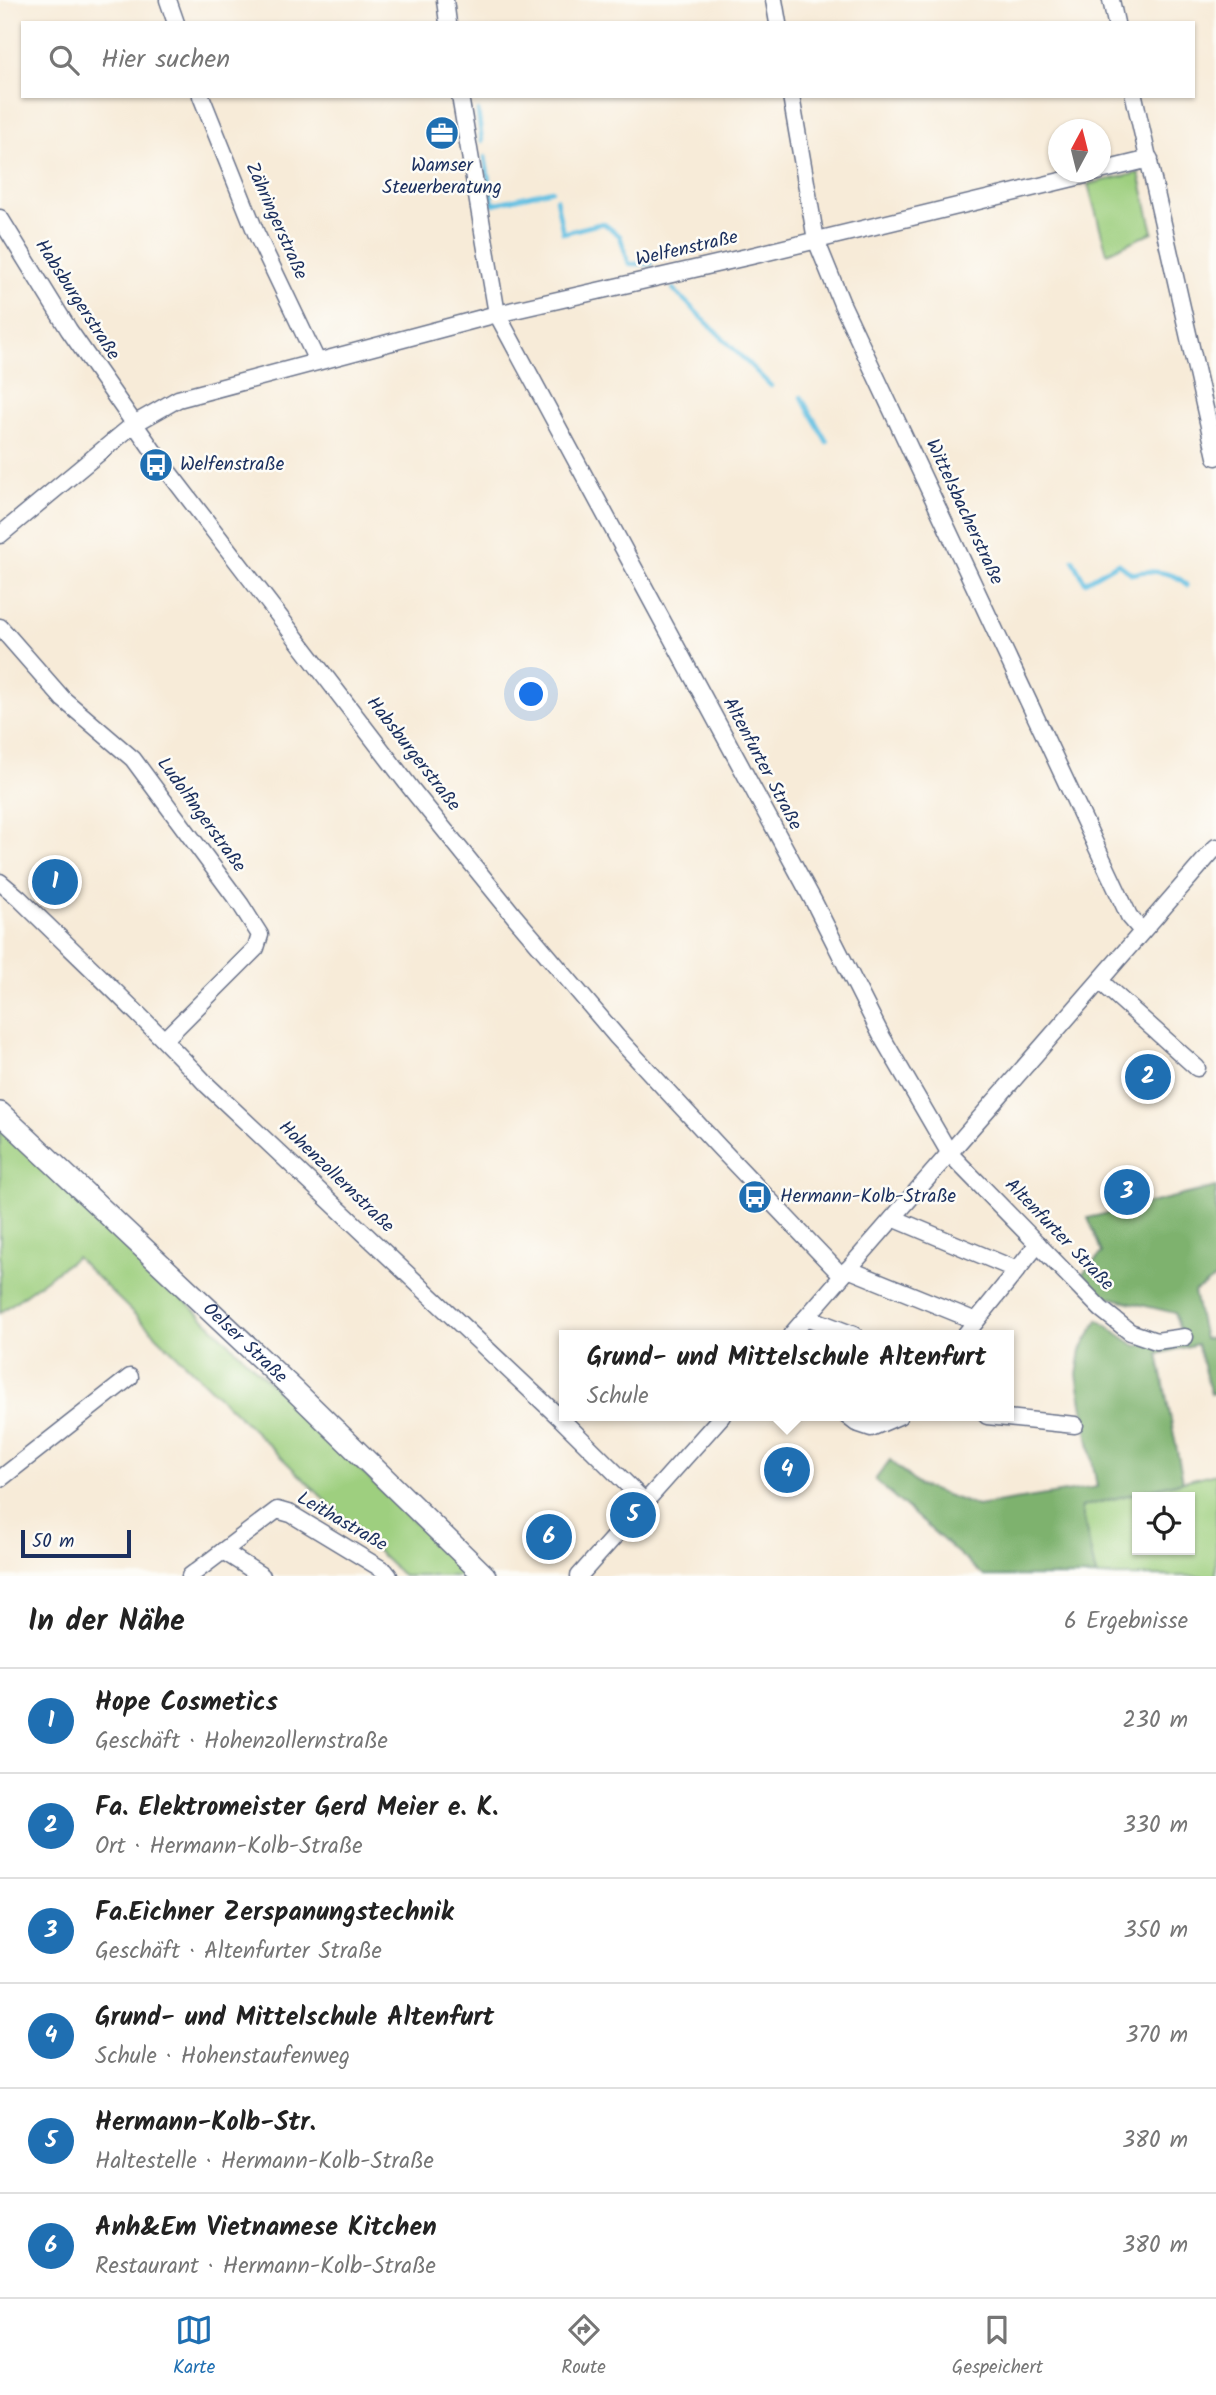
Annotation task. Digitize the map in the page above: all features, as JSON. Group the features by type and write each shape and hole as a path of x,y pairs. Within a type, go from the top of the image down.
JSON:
{"main road":[{"name":"Oelser Straße","path":"0,1113 300,1396 485,1576"}],"street":[{"path":"168,0 175,21"},
{"path":"445,0 448,21"},
{"path":"774,0 778,21"},
{"path":"1111,0 1116,21"},
{"name":"Zähringerstraße","path":"202,98 256,233 317,361"},
{"name":"Altenfurter Straße","path":"460,98 497,314 814,902 882,1037 950,1154 1101,1309 1130,1332 1156,1341 1185,1338"},
{"name":"Wittelsbacherstraße","path":"791,98 816,240 847,315 1129,916 1142,931"},
{"path":"1135,98 1216,457"},
{"name":"Welfenstraße","path":"1111,168 1150,159"},
{"name":"Welfenstraße","path":"0,535 134,424 178,399 497,314 1055,182"},
{"name":"Habsburgerstraße","path":"0,218 69,330 134,424 413,790 515,917 673,1098 845,1273"},
{"name":"Ludolfingerstraße","path":"0,627 63,699 133,759 241,905 260,935 256,948 165,1040"},
{"path":"795,1330 1216,847"},
{"name":"Hohenzollernstraße","path":"0,882 165,1040 207,1085 559,1419"},
{"path":"1100,981 1197,1068"},
{"path":"893,1219 1017,1270"},
{"path":"969,1330 1038,1244"},
{"path":"845,1273 976,1321"},
{"path":"807,1317 841,1330"},
{"path":"0,1479 130,1377"},
{"path":"1014,1419 1075,1425"},
{"name":"Hohenzollernstraße","path":"561,1421 645,1502"},
{"path":"579,1576 718,1421"},
{"path":"853,1421 871,1428 887,1421"},
{"name":"Leithastraße","path":"223,1551 277,1510 284,1510 387,1574"},
{"path":"190,1576 223,1551 262,1576"}],"green space":[{"path":"1139,173 1153,232 1107,253 1088,184 1111,182 1111,179"},
{"path":"0,1125 470,1576 403,1576 76,1257 0,1313"},
{"path":"1216,1187 1216,1278 1194,1292 1204,1339 1216,1337 1216,1393 1211,1394 1197,1344 1158,1354 1183,1481 1081,1507 1096,1576 984,1576 875,1480 890,1460 918,1485 977,1506 1097,1487 1077,1375 1081,1350 1098,1320 1136,1346 1182,1339 1175,1313 1100,1295 1080,1276 1102,1253 1088,1218"},
{"path":"1216,1473 1216,1576 1096,1576 1081,1507 1132,1494 1132,1555 1195,1555 1195,1492 1141,1492"}],"waterway":[{"path":"478,111 482,141"},
{"path":"485,157 493,204 552,190"},
{"path":"556,199 563,233 603,223 620,236 629,264 651,264"},
{"path":"673,289 771,386"},
{"path":"801,397 827,442"},
{"path":"1073,560 1085,582 1118,563 1132,574 1161,572 1176,577 1187,586"}],"place":[{"name":"Wamser Steuerberatung","path":"442,133"},
{"name":"Welfenstraße","path":"156,465"},
{"name":"Hope Cosmetics","path":"55,882"},
{"name":"Fa. Elektromeister Gerd Meier e. K.","path":"1148,1077"},
{"name":"Fa.Eichner Zerspanungstechnik","path":"1127,1192"},
{"name":"Hermann-Kolb-Straße","path":"755,1197"},
{"name":"Grund- und Mittelschule Altenfurt","path":"787,1470"},
{"name":"Hermann-Kolb-Str.","path":"633,1515"},
{"name":"Anh&Em Vietnamese Kitchen","path":"549,1537"}]}
